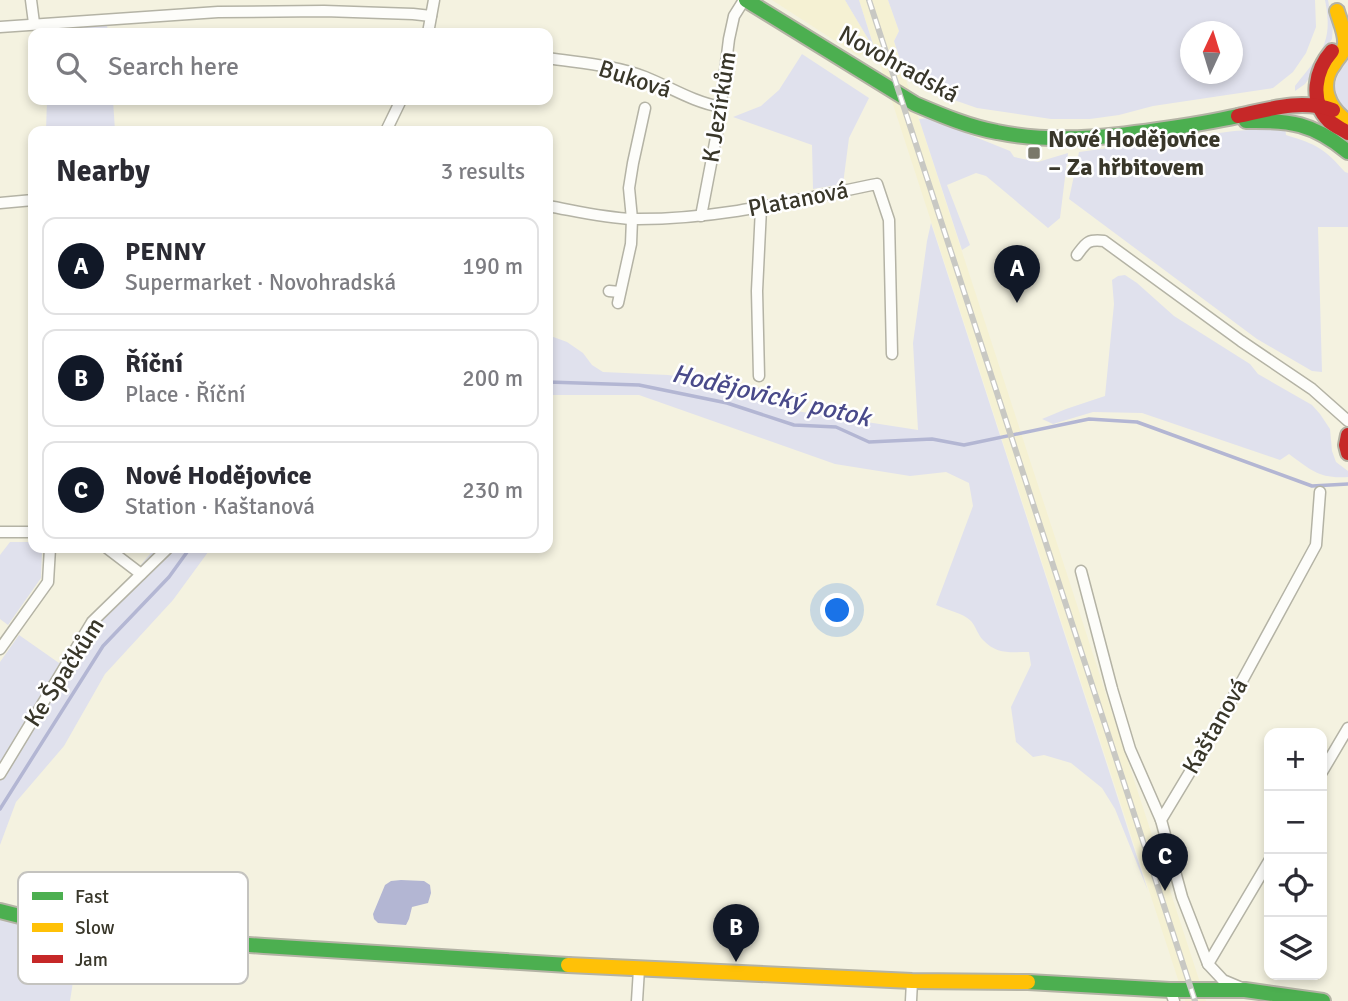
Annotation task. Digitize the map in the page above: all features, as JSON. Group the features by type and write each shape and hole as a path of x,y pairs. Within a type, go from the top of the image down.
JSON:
{"street":[{"path":"31,0 34,23"},
{"path":"429,28 434,0"},
{"name":"K Jezírkům","path":"701,216 721,107 729,39 734,16 745,0"},
{"name":"Novohradská","path":"745,0 915,104 940,115 995,132 1041,138 1108,137 1215,121 1291,104 1326,108"},
{"path":"1335,5 1337,38 1342,45 1341,55 1331,67 1325,85 1325,116 1332,124 1348,133"},
{"path":"0,27 218,12 431,16"},
{"path":"1342,45 1323,61 1316,83 1326,108 1348,122"},
{"name":"Buková","path":"553,59 618,69 645,77 704,104 721,107"},
{"name":"Novohradská","path":"1291,104 1316,83"},
{"path":"388,126 399,105"},
{"path":"609,291 619,298 631,244 629,188 645,108"},
{"path":"1215,121 1292,121 1322,132 1336,140 1348,152"},
{"name":"Platanová","path":"553,206 632,219 701,216 761,208 877,184 889,220 892,354"},
{"path":"0,203 28,200"},
{"path":"759,376 757,291 761,208"},
{"path":"1077,256 1086,242 1104,242 1312,389 1348,421"},
{"path":"1348,435 1348,453"},
{"name":"Kaštanová","path":"1161,820 1217,727 1316,545 1320,492"},
{"path":"0,532 28,532"},
{"path":"0,649 48,582 50,553"},
{"path":"114,553 141,574"},
{"name":"Ke Špačkům","path":"0,774 92,622 163,553"},
{"path":"1081,571 1130,749 1161,820 1182,897 1208,964 1223,980 1245,990"},
{"path":"1327,764 1348,728"},
{"path":"1208,964 1264,869"},
{"path":"0,911 18,916"},
{"path":"248,945 639,969 912,981 1006,981 1172,996 1245,990 1323,1001"},
{"path":"637,1001 639,969"},
{"path":"911,1001 912,981"}],"shaded area":[{"path":"772,0 845,0 870,42 860,57"},
{"path":"845,0 859,0 878,60 870,42"},
{"path":"859,0 888,0 899,31 894,41 897,52 1206,1001 1185,1001"},
{"path":"888,0 1315,0 1316,27 1306,53 1293,72 1273,88 1153,106 1090,119 1051,119 977,108 931,92 905,75 894,41 899,31"},
{"path":"1325,0 1328,0 1333,25 1332,39 1318,58 1305,84 1295,91 1295,86 1323,48 1328,28"},
{"path":"107,25 107,28 68,28"},
{"path":"802,54 869,98 849,138 843,184 813,189 812,145 733,117 761,106 779,90"},
{"path":"1348,60 1348,112 1337,100 1335,87 1339,73"},
{"path":"47,105 113,105 115,126 46,126"},
{"path":"928,118 1010,151 1014,157 1038,162 1068,153 1060,218 1048,228 986,176 976,173 947,185 970,245 962,250 919,119"},
{"path":"1285,126 1286,135 1319,148 1348,173 1348,227 1318,227 1322,372 1312,371 1257,339 1069,199 1079,152"},
{"path":"931,223 1148,891 1115,809 1102,788 1071,763 1044,755 1033,757 1016,742 1011,707 1031,665 1029,652 1004,652 988,645 968,618 936,605 973,506 969,483 946,472 910,476 835,464 639,395 553,395 553,337 583,353 592,365 603,372 668,375 796,393 796,411 918,430 913,343"},
{"path":"1125,275 1174,316 1250,364 1258,374 1312,405 1330,429 1336,462 1348,471 1348,477 1322,475 1289,454 1280,460 1142,413 1093,412 1053,424 1042,419 1105,396 1114,304 1112,280"},
{"path":"10,542 28,542 28,553 42,553 41,578 8,625 0,619 0,555"},
{"path":"151,553 207,553 173,600 105,674 64,746 16,802 0,845 0,662 19,635 59,663"},
{"path":"0,918 18,922 18,984 73,984 70,1001 0,1001"}],"water":[{"path":"401,880 424,881 430,885 428,903 412,907 406,925 378,923 373,914 385,885"}],"waterway":[{"name":"Hodějovický potok","path":"553,382 639,385 727,403 794,425 836,427 869,442 932,439 964,445 1089,419 1137,422 1312,486 1348,484"},
{"name":"Hodějovický potok","path":"0,809 103,646 169,577 186,553"}],"railway":[{"path":"869,0 1195,1001"}],"traffic: fast":[{"path":"746,0 915,104 987,130 1037,137 1098,137 1238,116"},
{"path":"1246,121 1276,121 1300,125 1323,135 1348,152"},
{"path":"0,911 18,916"},
{"path":"248,945 568,965"},
{"path":"1028,982 1170,990 1245,990 1323,1001"}],"traffic: slow":[{"path":"1337,11 1345,44 1329,72 1326,88 1335,110 1348,122"},
{"path":"568,965 912,981 1028,982"}],"traffic: jam":[{"path":"1332,51 1318,76 1317,95 1329,121 1348,133"},
{"path":"1238,116 1297,105 1333,110"},
{"path":"1348,435 1348,453"}],"place":[{"name":"Nové Hodějovice – Za hřbitovem","path":"1034,153"},
{"name":"PENNY","path":"1017,303"},
{"name":"Nové Hodějovice","path":"1165,891"},
{"name":"Říční","path":"736,962"}]}
